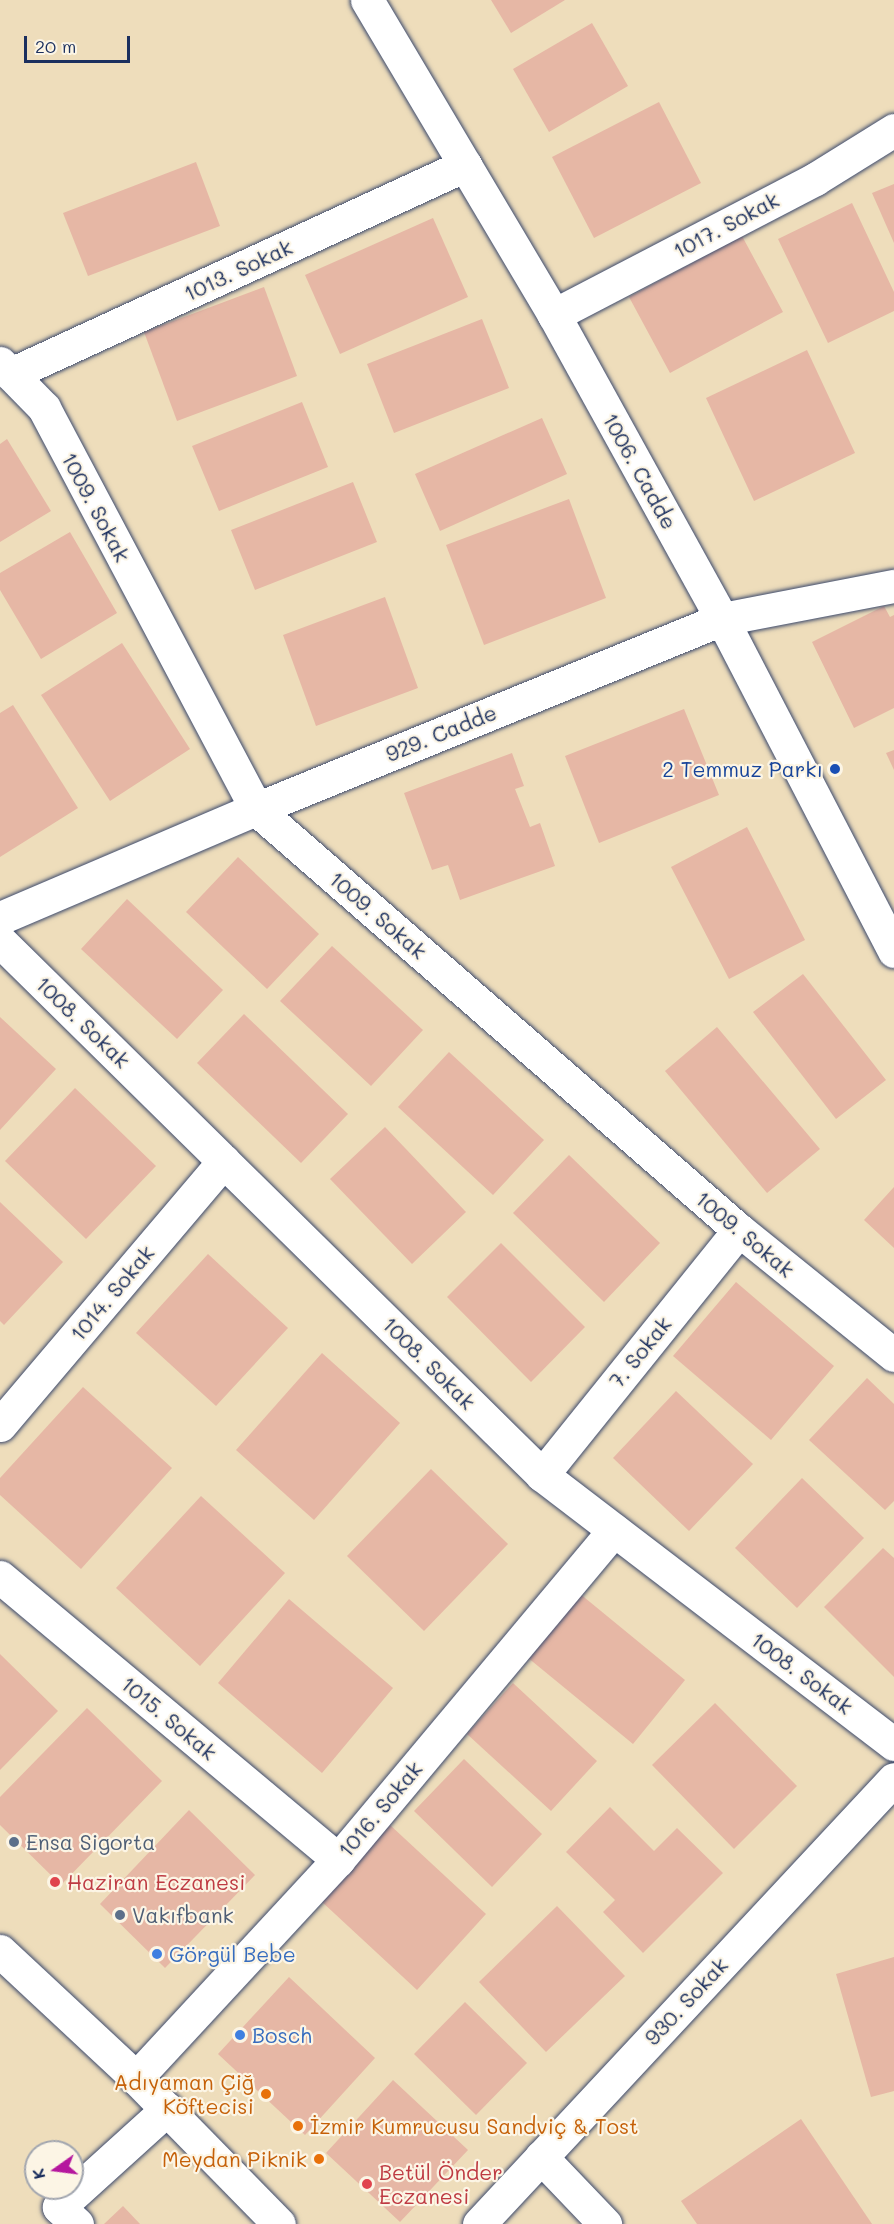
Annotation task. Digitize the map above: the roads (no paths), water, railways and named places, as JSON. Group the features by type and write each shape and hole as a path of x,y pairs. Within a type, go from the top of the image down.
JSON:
{"street":[{"name":"1006. Cadde","path":"367,0 554,315 722,619 894,951"},
{"name":"1017. Sokak","path":"554,315 815,179 894,130"},
{"name":"1013. Sokak","path":"5,369 465,165"},
{"name":"1009. Sokak","path":"5,369 44,408 256,809 739,1230 894,1355"},
{"name":"929. Cadde","path":"0,918 256,809 722,619 894,586"},
{"name":"1008. Sokak","path":"0,941 542,1475 894,1744"},
{"name":"1014. Sokak","path":"0,1425 224,1161"},
{"name":"7. Sokak","path":"542,1475 739,1230"},
{"name":"1016. Sokak","path":"136,2078 338,1860 614,1530"},
{"name":"1015. Sokak","path":"0,1577 338,1860"},
{"name":"930. Sokak","path":"479,2224 894,1779"},
{"path":"0,1952 136,2078 279,2224"},
{"path":"77,2224 59,2207 167,2109"},
{"path":"541,2157 605,2224"}],"place":[{"name":"2 Temmuz Parkı","path":"835,769"},
{"name":"Ensa Sigorta","path":"14,1842"},
{"name":"Haziran Eczanesi","path":"55,1882"},
{"name":"Vakıfbank","path":"120,1915"},
{"name":"Görgül Bebe","path":"157,1954"},
{"name":"Bosch","path":"240,2035"},
{"name":"Adıyaman Çiğ Köftecisi","path":"266,2094"},
{"name":"İzmir Kumrucusu Sandviç & Tost","path":"298,2126"},
{"name":"Meydan Piknik","path":"319,2159"},
{"name":"Betül Önder Eczanesi","path":"367,2184"}]}
